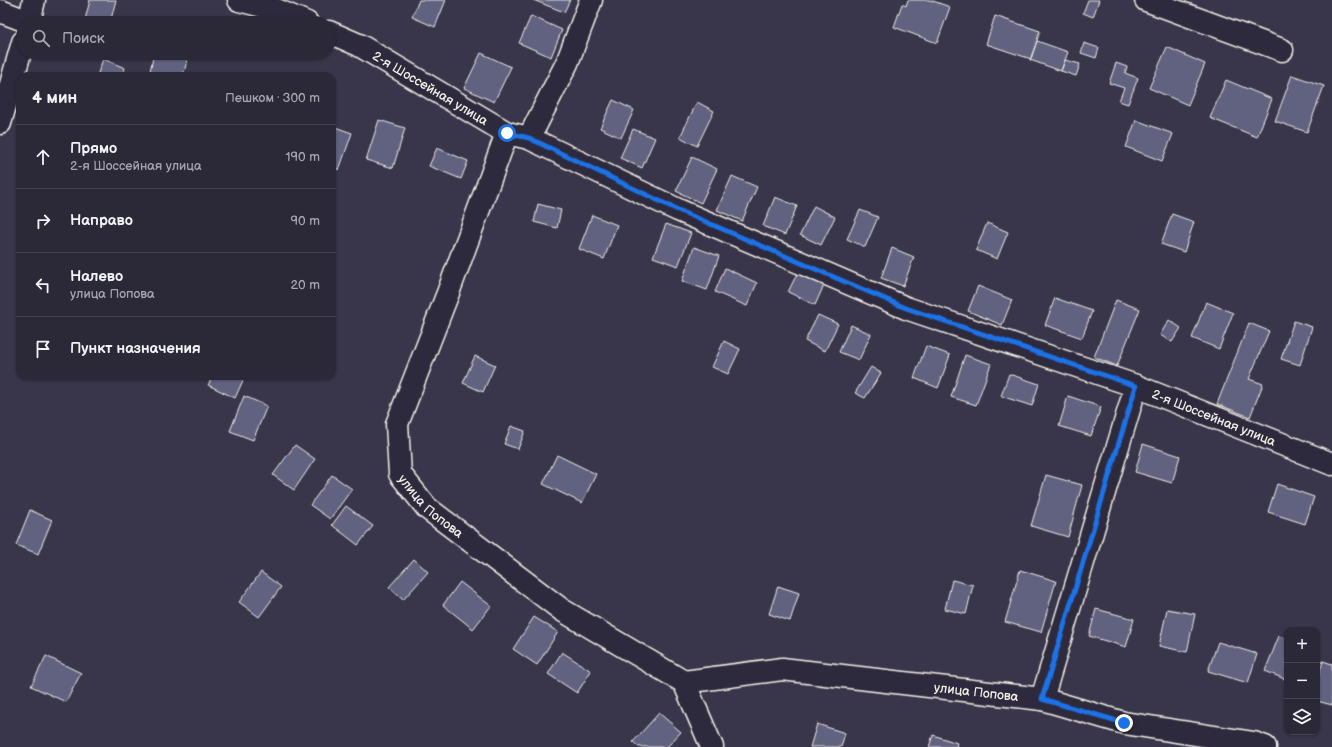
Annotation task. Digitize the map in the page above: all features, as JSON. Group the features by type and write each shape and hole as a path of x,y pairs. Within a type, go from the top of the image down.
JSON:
{"street":[{"path":"30,16 34,0"},
{"path":"239,0 274,9 290,16"},
{"path":"529,138 567,63 591,0"},
{"path":"1146,0 1282,50"},
{"path":"0,11 16,17"},
{"name":"2-я Шоссейная улица","path":"336,35 359,45 507,133 529,138 678,210 906,308 1136,386 1332,464"},
{"path":"0,123 18,60"},
{"name":"улица Попова","path":"507,133 448,293 397,424 400,474 427,508 562,610 684,682 782,669 1042,699 1124,723 1254,743 1265,747"},
{"path":"1042,699 1136,386"},
{"path":"684,682 712,747"}],"building":[{"path":"90,0 116,0 112,16 86,16"},
{"path":"419,0 446,0 435,27 412,17"},
{"path":"533,0 570,0 564,12"},
{"path":"908,0 930,0 950,7 937,43 894,27 902,4 906,6"},
{"path":"1088,0 1099,0 1093,17 1083,13"},
{"path":"531,16 562,30 551,57 519,43"},
{"path":"995,16 1040,31 1031,59 986,44"},
{"path":"1037,41 1068,52 1061,71 1030,60"},
{"path":"1084,43 1099,48 1096,58 1081,53"},
{"path":"1167,47 1205,64 1188,105 1149,88"},
{"path":"481,53 511,67 494,102 464,88"},
{"path":"103,60 125,68 124,72 98,72"},
{"path":"152,60 187,60 184,72 150,72"},
{"path":"1065,60 1080,64 1076,76 1061,71"},
{"path":"1116,63 1127,67 1125,73 1138,78 1128,104 1119,101 1124,88 1109,83"},
{"path":"1292,75 1324,86 1307,132 1275,121"},
{"path":"1226,80 1272,99 1257,137 1210,118"},
{"path":"613,100 634,110 621,138 600,128"},
{"path":"697,102 714,111 697,146 680,137"},
{"path":"379,120 405,128 393,168 366,160"},
{"path":"1136,120 1173,134 1162,161 1126,147"},
{"path":"336,127 352,133 339,170 336,169"},
{"path":"633,129 655,138 642,168 620,158"},
{"path":"437,148 468,161 461,179 429,166"},
{"path":"692,157 717,169 701,203 676,191"},
{"path":"732,176 757,187 742,221 717,210"},
{"path":"775,197 797,206 785,235 763,226"},
{"path":"538,204 561,210 557,228 534,222"},
{"path":"814,206 835,217 821,245 800,235"},
{"path":"860,210 878,217 865,247 847,239"},
{"path":"1172,214 1194,222 1184,252 1161,244"},
{"path":"592,215 617,225 604,259 579,249"},
{"path":"987,223 1008,232 997,259 976,250"},
{"path":"666,224 691,233 678,266 653,257"},
{"path":"694,247 719,256 707,290 682,281"},
{"path":"892,248 914,257 903,286 881,278"},
{"path":"725,268 757,283 747,306 715,292"},
{"path":"798,272 824,285 815,305 788,292"},
{"path":"978,286 1012,300 1002,325 968,311"},
{"path":"1055,298 1092,311 1082,338 1045,325"},
{"path":"1116,300 1140,309 1117,366 1094,357"},
{"path":"1206,302 1233,313 1219,349 1192,338"},
{"path":"818,315 838,324 825,351 805,341"},
{"path":"1169,320 1181,328 1172,342 1160,335"},
{"path":"1294,321 1312,327 1300,365 1281,359"},
{"path":"1249,323 1269,331 1249,379 1263,384 1250,417 1217,404"},
{"path":"851,325 871,334 859,360 839,352"},
{"path":"724,341 740,349 728,374 712,367"},
{"path":"926,346 950,355 938,388 914,378"},
{"path":"965,355 991,364 976,405 951,397"},
{"path":"475,356 495,365 483,392 463,383"},
{"path":"871,367 881,373 865,398 855,393"},
{"path":"1009,374 1039,384 1032,406 1001,396"},
{"path":"211,380 243,380 235,398 208,385"},
{"path":"244,396 267,406 253,440 230,431"},
{"path":"1068,396 1101,407 1091,436 1059,426"},
{"path":"511,426 525,431 518,449 504,444"},
{"path":"1143,444 1180,456 1172,483 1135,472"},
{"path":"295,445 315,459 294,490 273,475"},
{"path":"557,455 596,474 582,503 543,484"},
{"path":"332,475 352,489 330,519 310,505"},
{"path":"1046,475 1082,485 1068,537 1031,526"},
{"path":"1277,484 1314,497 1305,524 1268,512"},
{"path":"346,506 373,526 358,545 332,525"},
{"path":"30,510 52,520 38,554 16,545"},
{"path":"414,559 428,572 403,600 389,587"},
{"path":"1020,570 1056,581 1041,632 1005,622"},
{"path":"261,572 281,587 259,617 239,602"},
{"path":"952,580 973,585 966,614 945,609"},
{"path":"460,582 491,606 473,629 443,605"},
{"path":"778,586 799,593 790,621 769,614"},
{"path":"1096,609 1134,619 1126,647 1089,636"},
{"path":"1167,609 1195,614 1187,652 1159,646"},
{"path":"534,617 558,632 537,665 513,649"},
{"path":"1279,636 1284,638 1284,679 1265,671"},
{"path":"1218,642 1257,654 1248,683 1208,671"},
{"path":"562,652 591,671 577,693 548,674"},
{"path":"46,656 81,673 66,702 31,686"},
{"path":"1323,661 1332,664 1332,705 1320,702 1320,672"},
{"path":"659,713 681,732 667,747 639,747 633,742"},
{"path":"817,724 845,733 841,747 810,747"},
{"path":"933,735 957,743 956,747 929,747"}],"route":[{"path":"507,133 529,138 678,210 906,308 1136,386 1042,699 1124,723"}]}
